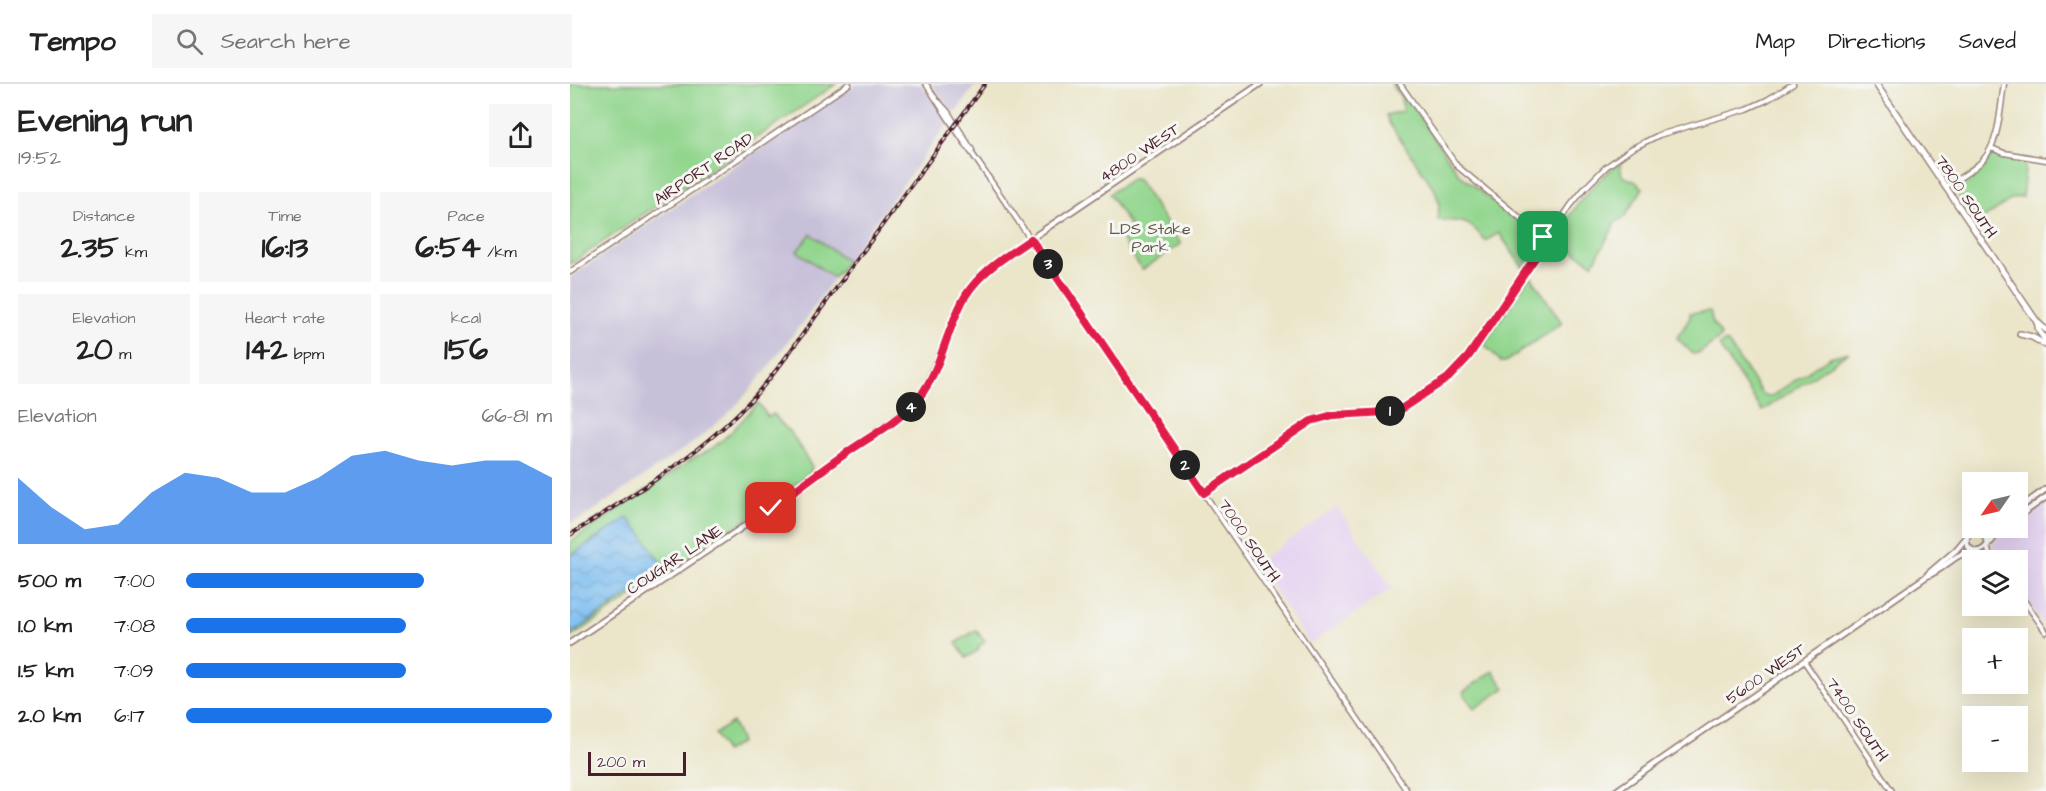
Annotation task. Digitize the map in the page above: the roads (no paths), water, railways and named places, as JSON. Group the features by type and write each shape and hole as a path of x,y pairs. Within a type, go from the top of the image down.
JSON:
{"main road":[{"name":"4800 WEST","path":"1031,239 1260,84"},
{"name":"7800 SOUTH","path":"1876,84 2037,322 2046,330"},
{"name":"COUGAR LANE","path":"570,643 767,510 809,478 908,410 928,383 961,304 974,284 998,261 1031,239"},
{"name":"7800 SOUTH","path":"2037,322 2046,343"},
{"path":"2020,334 2046,343"},
{"path":"2028,502 2046,489"},
{"path":"2028,510 2045,497"},
{"name":"5600 WEST","path":"1927,576 1935,566 1956,550 1965,538"},
{"path":"1986,538 1988,545"},
{"path":"1982,550 1994,538"},
{"name":"5600 WEST","path":"1617,791 1962,553"}],"street":[{"name":"AIRPORT ROAD","path":"570,272 849,84"},
{"name":"7000 SOUTH","path":"926,84 1407,791"},
{"path":"1400,84 1457,166 1547,240"},
{"path":"1204,493 1311,421 1333,415 1401,409 1448,378 1468,357 1585,188 1606,167 1631,149 1666,132 1747,109 1793,84"},
{"path":"1945,187 1977,165 1991,147 2004,84"},
{"path":"1991,147 2004,153 2046,160"},
{"path":"1988,545 1988,550"},
{"path":"2028,606 2046,632"},
{"name":"7400 SOUTH","path":"1804,661 1892,791"}],"water":[{"path":"627,518 639,530 665,569 570,635 570,556"}],"railway":[{"path":"570,535 691,454 727,424 755,395 781,364 985,84"}],"park label":[{"name":"LDS Stake Park","path":"1150,237"}]}
